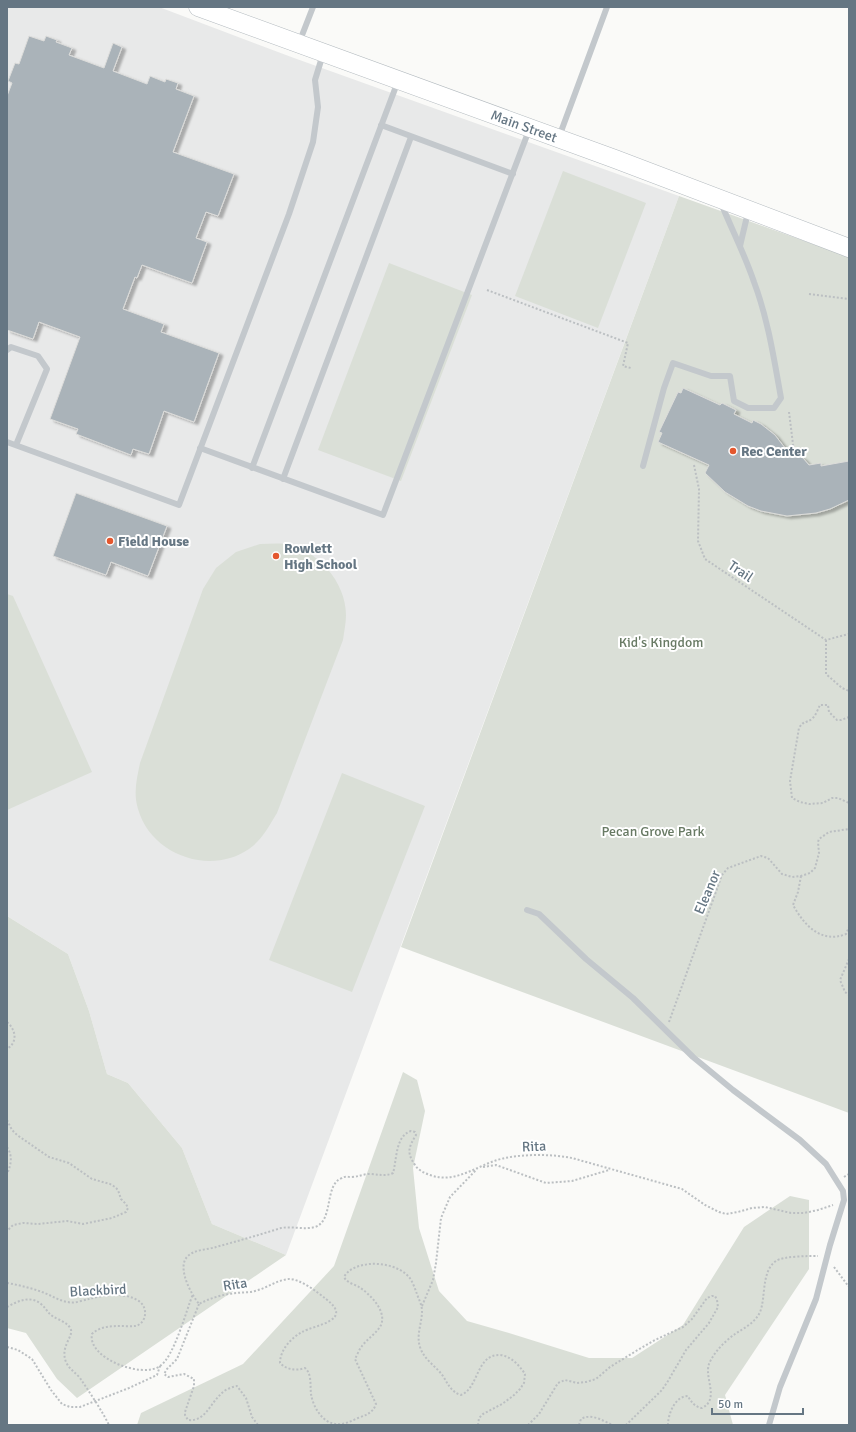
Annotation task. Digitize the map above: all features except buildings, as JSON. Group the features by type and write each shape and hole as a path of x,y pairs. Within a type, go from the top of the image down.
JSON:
{"street":[{"name":"Main Street","path":"198,7 559,138 849,248"}],"lane":[{"path":"299,44 313,7"},
{"path":"559,138 607,7"},
{"path":"7,442 179,505 289,214 313,142 318,107 315,80 323,52"},
{"path":"252,468 398,80"},
{"path":"381,126 513,174"},
{"path":"200,448 383,515 530,128"},
{"path":"283,479 411,137"},
{"path":"643,466 664,388 673,362 711,376 730,376 734,401 748,408 774,408 781,398 770,335 758,293 740,246 719,199"},
{"path":"740,246 749,210"},
{"path":"7,350 11,347 38,356 47,369 16,445"},
{"path":"527,910 539,914 586,959 633,998 693,1057 733,1090 800,1140 826,1164 843,1191 844,1200 816,1300 780,1387 768,1425"}],"path":[{"path":"487,290 628,343 623,366 631,368"},
{"path":"809,294 849,299"},
{"path":"789,412 794,452"},
{"name":"Trail","path":"694,465 699,490 698,541 705,558 826,640"},
{"path":"849,634 826,640 826,674 842,688 849,691"},
{"path":"849,716 841,720 837,720 829,712 828,705 820,704 815,715 810,720 802,723 799,728 790,781 792,798 800,802 818,804 832,798 838,798 849,803"},
{"path":"849,829 828,832 819,839 819,853 815,868 810,873 801,876 798,892 793,905 800,918 815,931 829,937 837,937 846,934 849,927"},
{"name":"Eleanor","path":"666,1031 720,882 728,868 761,856 768,858 782,874 792,877 801,876"},
{"path":"849,959 840,980 845,992 849,995"},
{"path":"7,1022 13,1029 15,1038 12,1045 7,1048"},
{"path":"7,1120 12,1130 17,1135 49,1157 69,1163 92,1179 115,1187 118,1190 121,1199 128,1208 126,1212 112,1218 83,1224 67,1220 38,1224 24,1223 13,1225 7,1231"},
{"name":"Rita","path":"478,1425 479,1418 483,1414 502,1404 520,1389 524,1383 524,1374 514,1361 503,1356 494,1355 488,1357 466,1393 460,1395 455,1394 442,1375 423,1354 420,1348 418,1338 422,1320 422,1306 410,1278 403,1271 382,1264 370,1264 354,1268 344,1277 346,1281 361,1288 378,1307 382,1316 382,1324 363,1345 355,1359 376,1404 374,1410 367,1415 344,1424 336,1424 326,1421 320,1415 315,1406 311,1396 310,1377 308,1371 305,1368 293,1370 284,1367 280,1363 280,1358 284,1350 296,1336 303,1331 323,1326 331,1321 335,1316 336,1311 331,1303 302,1282 290,1279 270,1284 255,1291 214,1297 199,1304 183,1272 183,1264 187,1257 195,1252 215,1248 289,1226 311,1228 320,1225 326,1214 335,1184 339,1179 364,1174 388,1176 393,1172 399,1144 403,1136 407,1132 411,1131 416,1135 408,1151 416,1167 424,1173 436,1177 449,1178 460,1176 479,1167 505,1158 553,1156 572,1158 682,1189 718,1212 726,1214 752,1208 765,1207 791,1213 804,1213 818,1210 844,1200"},
{"path":"7,1147 11,1153 12,1160 7,1174"},
{"path":"422,1306 433,1280 441,1218 450,1196 479,1167 496,1164 546,1183 572,1181 610,1169"},
{"path":"668,1425 675,1403 684,1396 688,1396 691,1402 697,1407 702,1408 708,1403 711,1395 707,1370 709,1363 720,1347 758,1316 763,1302 767,1276 773,1263 781,1259 804,1256 820,1256 827,1259 849,1287"},
{"name":"Blackbird","path":"7,1283 42,1292 70,1303 91,1298 112,1296 130,1297 136,1299 143,1305 145,1312 144,1320 141,1324 136,1326 99,1328 92,1334 91,1339 93,1345 115,1363 126,1368 150,1370 160,1366"},
{"path":"157,1375 160,1366 170,1354 193,1294"},
{"path":"528,1425 540,1414 558,1383 565,1380 577,1383 596,1379 610,1367 636,1351 683,1327 692,1319 707,1298 715,1296 718,1307 709,1323 686,1350 662,1390 626,1425"},
{"path":"7,1307 23,1299 39,1302 49,1314 70,1327 71,1331 64,1351 66,1361 70,1369 79,1377 109,1425"},
{"path":"164,1374 177,1359 199,1304"},
{"path":"7,1347 18,1350 32,1359 62,1404 70,1407 80,1407 129,1388 157,1375 164,1374 168,1377 184,1374 194,1379 194,1386 185,1412 185,1416 188,1420 200,1417 220,1394 237,1386 246,1398 252,1417 258,1425"},
{"path":"579,1425 581,1419 587,1416 613,1425"}],"shaded area":[{"name":"Rowlett High School","path":"7,7 159,7 294,58 679,196 286,1255 212,1224 182,1148 128,1083 107,1074 89,1011 68,954 7,916"}],"green space":[{"path":"563,171 646,203 598,328 515,296"},
{"name":"Pecan Grove Park","path":"679,196 849,257 849,1113 401,947"},
{"path":"389,263 472,295 401,481 318,450"},
{"path":"260,544 285,544 297,547 318,560 328,569 341,591 345,603 346,618 343,640 277,813 268,828 254,845 234,857 217,861 200,860 184,856 169,849 155,838 145,825 138,809 136,797 136,786 140,763 203,589 216,568 236,552"},
{"path":"7,594 13,596 92,772 7,810"},
{"path":"342,773 425,806 352,992 269,960"},
{"path":"7,916 68,954 89,1011 107,1074 128,1083 182,1148 212,1224 286,1255 77,1398 57,1379 26,1333 7,1328"},
{"path":"403,1072 417,1080 425,1111 413,1168 419,1228 439,1291 467,1321 589,1358 632,1358 683,1325 744,1227 790,1196 809,1200 809,1269 725,1395 733,1425 137,1425 141,1413 243,1364 334,1266"}],"place":[{"name":"Rec Center","path":"733,451"},
{"name":"Field House","path":"110,541"},
{"name":"Rowlett High School","path":"276,556"}],"park label":[{"name":"Kid's Kingdom","path":"661,642"}]}
